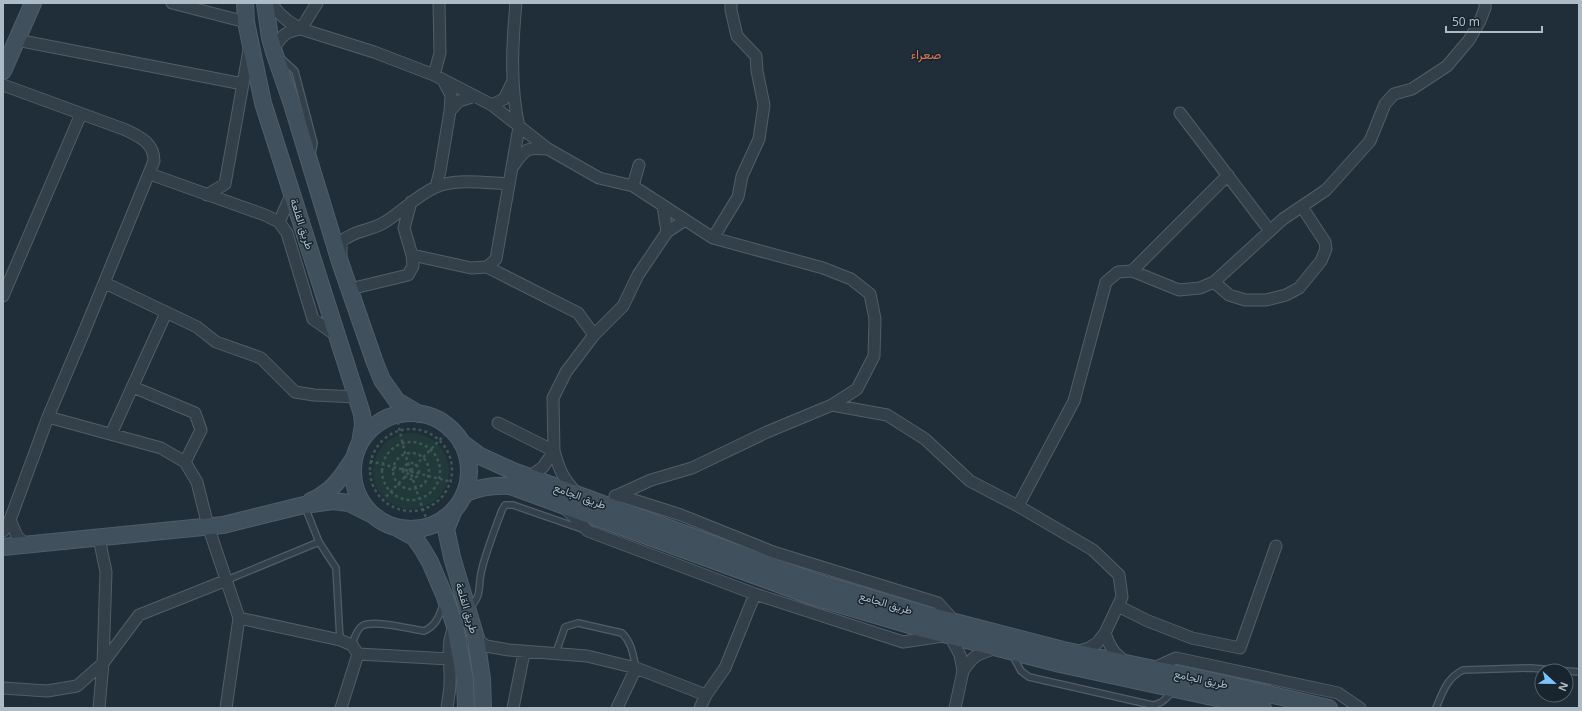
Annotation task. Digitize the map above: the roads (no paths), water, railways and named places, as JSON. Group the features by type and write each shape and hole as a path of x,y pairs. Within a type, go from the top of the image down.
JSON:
{"main road":[{"path":"3,71 33,3"},
{"name":"طريق القلعة","path":"245,3 246,22 263,103 362,414 363,425 353,473 355,488 362,502 371,514"},
{"path":"265,3 274,50 340,262 382,380 397,401 419,414 436,419 450,429 461,442 467,459 468,477 460,487 454,510 444,518 429,526 408,529 395,527"},
{"path":"3,547 223,524 304,505 324,495 339,482 371,429 385,419 398,423 402,414 419,414"},
{"name":"طريق الجامع","path":"461,442 480,456 529,477 1004,650 1060,664 1183,690 1240,706 1263,708"},
{"name":"طريق الجامع","path":"460,487 479,488 495,485 510,486 811,596 951,631 1074,652 1329,708"},
{"name":"طريق القلعة","path":"304,505 333,501 349,503 371,514 382,522 414,537 430,562 445,597 455,626 466,680 466,708"},
{"name":"طريق القلعة","path":"454,510 446,529 452,557 476,638 482,679 484,708"},
{"path":"1183,690 1203,703 1206,708"}],"street":[{"path":"172,3 246,22"},
{"path":"271,3 288,21 301,28 374,52 439,77 476,96 492,105 548,150 599,178 633,186 713,238 823,268 851,279 870,294 875,319 874,356 857,389 832,405 767,432 692,468 651,480 600,503"},
{"path":"274,50 285,33 290,30 301,28 317,3"},
{"path":"488,267 496,259 519,127 512,82 513,32 516,3"},
{"path":"713,238 738,197 742,176 759,139 764,105 757,72 756,56 737,36 731,10 731,3"},
{"path":"1018,506 1074,401 1106,282 1118,272 1132,271 1179,290 1200,288 1214,282 1283,219 1326,190 1370,141 1384,104 1394,94 1412,88 1447,66 1469,40 1480,21 1485,8 1484,3"},
{"path":"436,187 440,172 450,111 450,96 439,77 440,53 437,4"},
{"path":"16,40 243,84"},
{"path":"234,204 228,195 225,184 250,43"},
{"path":"492,105 504,99 512,82"},
{"path":"3,85 142,137 154,153 154,160 150,174 48,417 10,520 3,531"},
{"path":"450,111 459,101 476,96"},
{"path":"1180,113 1270,231"},
{"path":"3,296 81,114"},
{"path":"512,167 521,154 531,148 548,150"},
{"path":"633,186 639,165"},
{"path":"440,172 454,182"},
{"path":"150,174 265,215 279,222 287,233 314,319 337,336"},
{"path":"1132,271 1228,175"},
{"path":"340,262 341,242 347,236 384,222 411,202 436,187 454,182 509,184"},
{"path":"207,195 225,184"},
{"path":"279,222 283,210 292,193"},
{"path":"350,289 408,275 413,266 412,256 404,228 411,202"},
{"path":"663,206 667,232"},
{"path":"1214,282 1230,295 1245,300 1266,300 1286,295 1299,288 1321,261 1326,249 1325,242 1302,207"},
{"path":"265,215 283,210"},
{"path":"579,495 566,482 560,471 554,451 553,398 566,372 594,335 623,306 638,275 667,232 685,220"},
{"path":"384,222 404,228"},
{"path":"412,256 471,268 488,267 578,313 594,335"},
{"path":"104,283 197,327 216,342 261,358 295,392 357,398"},
{"path":"111,434 166,313"},
{"path":"133,387 195,413 201,430 185,462"},
{"path":"832,405 887,414 925,439 970,481 1018,506 1093,550 1118,575 1122,597 1105,633 1097,643 1089,648 1074,652"},
{"path":"48,417 161,448 185,462 196,482 208,526 239,618 226,708"},
{"path":"498,423 554,451"},
{"path":"529,477 543,467 554,451"},
{"path":"618,495 680,516 773,552 938,603 960,655 963,671"},
{"path":"560,504 588,531 755,594 903,642 951,631"},
{"path":"10,520 17,536 26,545"},
{"path":"99,708 103,663 106,572 100,538"},
{"path":"1118,606 1148,621 1192,638 1240,648 1276,546"},
{"path":"3,688 47,691 77,686 103,663 139,615 227,580"},
{"path":"700,708 706,695 725,668 755,594"},
{"path":"239,618 340,640 355,650 450,659"},
{"path":"447,708 450,682 448,642 450,634 455,626"},
{"path":"1105,633 1110,646 1116,655 1131,664"},
{"path":"476,638 486,646 524,653 587,656 636,668 706,695"},
{"path":"341,708 355,650"},
{"path":"954,708 963,671 971,658 1004,650"},
{"path":"513,708 524,653"},
{"path":"1152,669 1176,658 1338,693 1360,708"},
{"path":"618,708 636,668"}],"lane":[{"path":"304,505 319,542 336,568 340,640"},
{"path":"468,611 476,600 480,587 481,573 502,510 505,506 513,505 588,531"},
{"path":"227,580 319,542"},
{"path":"355,650 355,636 362,626 371,623 424,631 432,628 438,618 445,597"},
{"path":"555,655 565,627 578,623 622,633 631,645 636,668"},
{"path":"1436,708 1447,683 1454,675 1463,670 1530,668 1579,672"}],"district":[{"name":"صعراء","path":"926,54"}]}
